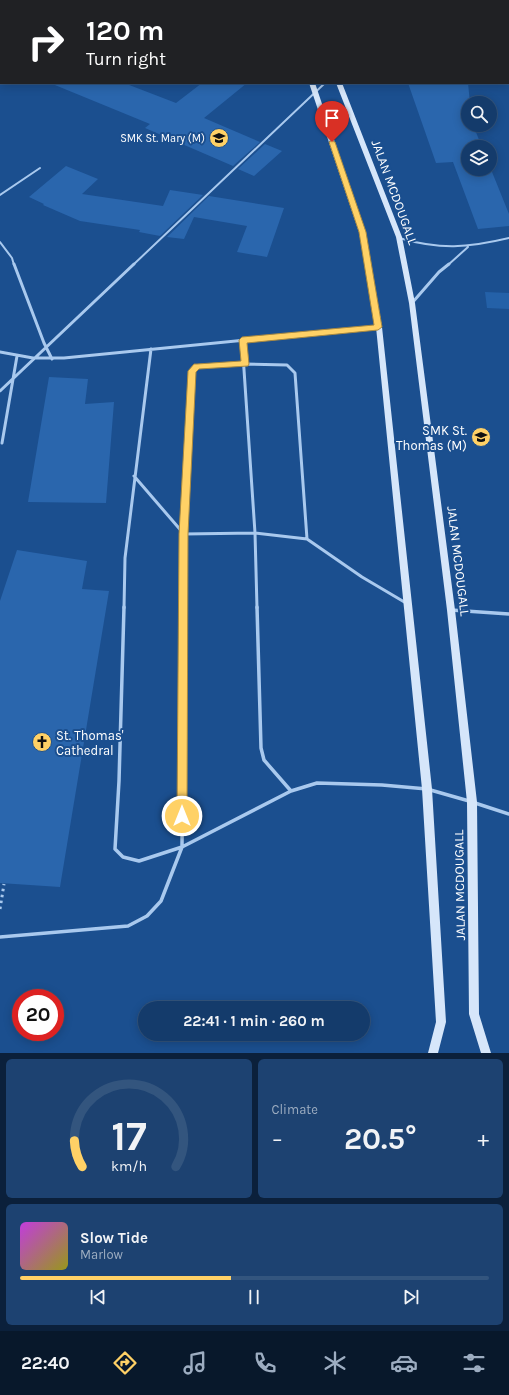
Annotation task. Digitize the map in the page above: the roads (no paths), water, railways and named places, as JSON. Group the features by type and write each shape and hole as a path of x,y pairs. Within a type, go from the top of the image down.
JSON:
{"main road":[{"name":"JALAN MCDOUGALL","path":"312,84 362,232 378,327 427,789 441,1022 432,1053"},
{"name":"JALAN MCDOUGALL","path":"339,84 399,238 412,304 451,610 472,802 474,1014 486,1053"}],"lane":[{"path":"0,391 324,84"},
{"path":"0,195 40,168"},
{"path":"399,238 419,244 439,247 468,247 509,238"},
{"path":"0,242 12,258 44,343 52,359"},
{"path":"412,304 439,272 468,247"},
{"path":"0,352 17,356 52,359 378,327"},
{"path":"242,340 245,364 255,533 261,748 264,760 291,791"},
{"path":"151,349 125,558 119,781 115,849 123,857 139,861 182,847 291,791 317,783 382,785 427,789 509,814"},
{"path":"2,443 17,356"},
{"path":"0,937 128,926 147,916 161,901 182,847 184,534 192,371 197,366 245,364 287,365 295,373 307,539"},
{"path":"134,476 184,534"},
{"path":"184,534 255,533 307,539 362,577 408,604"},
{"path":"451,610 509,614"}],"place":[{"name":"SMK St. Mary (M)","path":"219,138"},
{"name":"SMK St. Thomas (M)","path":"481,437"},
{"name":"St. Thomas' Cathedral","path":"42,742"}]}
